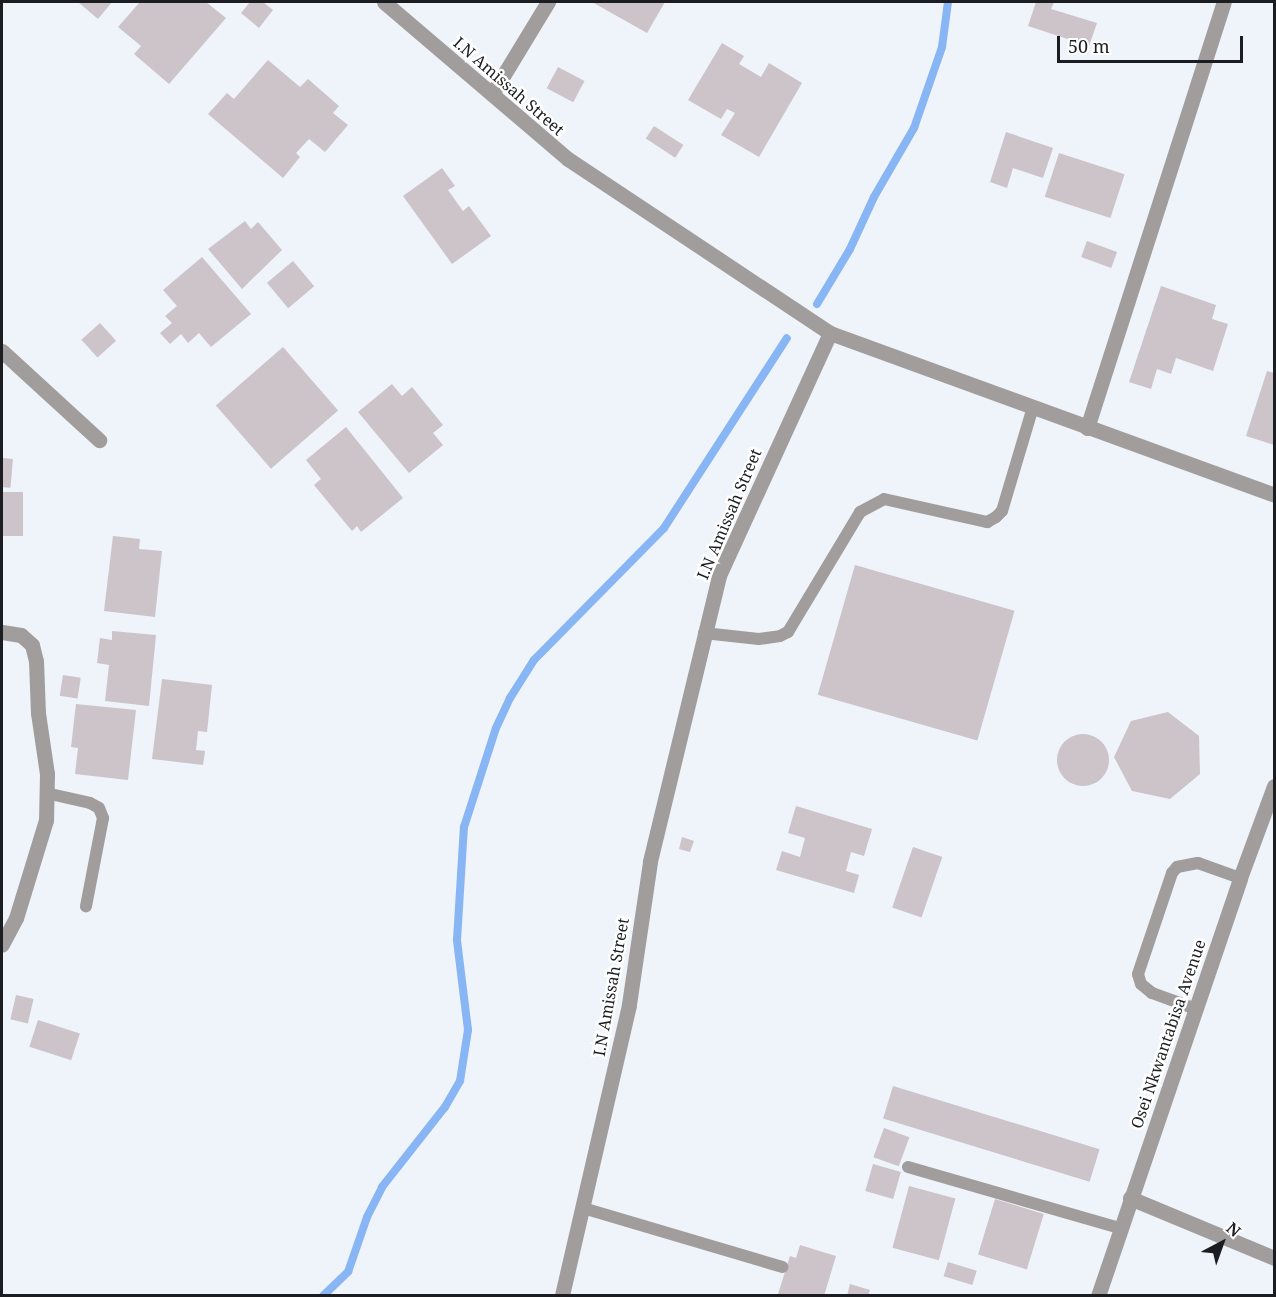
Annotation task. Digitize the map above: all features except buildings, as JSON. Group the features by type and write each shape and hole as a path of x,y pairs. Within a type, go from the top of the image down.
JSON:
{"street":[{"name":"I.N Amissah Street","path":"384,2 568,159 830,333 719,576 650,862 629,1005 562,1296"},
{"path":"492,94 548,2"},
{"path":"1087,428 1224,2"},
{"path":"830,333 1275,495"},
{"path":"2,351 99,440"},
{"path":"2,632 21,635 32,645 36,661 38,714 46,774 46,820 16,918 2,944"},
{"name":"Osei Nkwantabisa Avenue","path":"1098,1296 1240,878 1275,786"},
{"path":"1130,1198 1275,1258"}],"lane":[{"path":"704,633 759,639 780,636 788,632 860,512 884,499 987,522 996,518 1002,511 1034,407"},
{"path":"46,793 90,803 99,808 103,818 86,906"},
{"path":"1196,1009 1152,993 1141,984 1138,974 1172,873 1177,867 1198,863 1240,878"},
{"path":"908,1167 1120,1228"},
{"path":"583,1208 782,1267"}],"waterway":[{"path":"817,304 850,249 874,197 914,128 942,47 948,2"},
{"path":"323,1296 348,1272 367,1217 382,1187 445,1107 460,1081 468,1030 457,940 464,827 496,728 510,698 534,660 664,528 787,338"}]}
